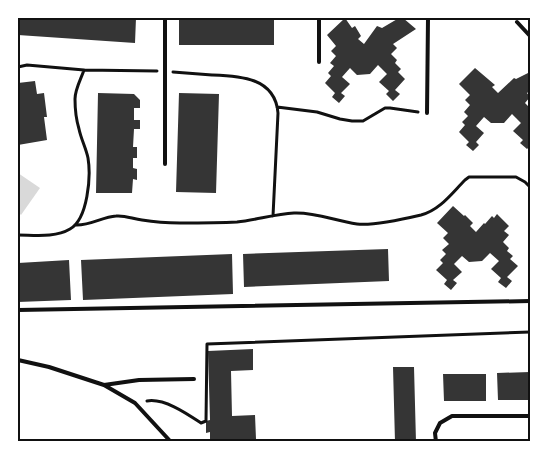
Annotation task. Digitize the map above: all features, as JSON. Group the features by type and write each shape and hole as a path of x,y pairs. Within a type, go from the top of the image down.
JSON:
{"lane":[{"path":"165,18 165,164"},
{"path":"319,18 319,62"},
{"path":"427,113 428,18"},
{"path":"517,22 530,36"},
{"path":"18,310 530,301"},
{"path":"18,360 49,367 104,385 136,403 171,442"},
{"path":"104,385 139,380 194,379"},
{"path":"436,442 435,433 440,422 452,416 530,416"}],"path":[{"path":"18,66 244,77 261,84 274,99 277,107 273,216"},
{"path":"18,235 49,235 70,230 75,225 86,200 90,174 75,105 75,96 84,70"},
{"path":"277,107 317,112 352,121 363,121 385,108 427,113"},
{"path":"75,225 83,225 115,216 130,216 142,220 177,223 236,222 291,213 321,215 354,224 369,224 431,212 469,177 516,177 530,187"},
{"path":"136,403 153,400 174,407 201,422 206,422 207,344 530,332"}],"shaded area":[{"path":"18,173 40,188 21,215 18,212"}],"building":[{"path":"18,18 136,18 135,43 18,35"},
{"path":"179,18 274,18 274,45 179,45"},
{"path":"345,18 352,28 355,26 361,36 358,39 364,44 377,26 382,28 399,18 403,18 416,29 393,44 397,48 391,54 397,60 395,63 401,69 398,72 405,79 395,90 400,94 393,101 386,94 389,91 379,82 387,74 378,65 370,74 357,75 350,68 342,77 350,84 341,93 345,96 339,103 332,97 335,93 325,83 331,76 328,73 334,66 330,63 336,56 331,51 336,46 327,35"},
{"path":"475,68 495,85 492,87 498,93 514,78 516,79 530,72 530,91 527,93 530,97 525,103 530,108 530,146 527,149 520,143 523,140 513,131 521,123 512,114 504,123 491,123 484,117 476,126 484,133 476,142 479,145 473,151 466,145 469,142 459,132 465,125 462,122 468,116 464,112 470,105 465,100 470,95 459,84"},
{"path":"35,81 37,94 44,93 47,117 44,117 47,140 18,145 18,83"},
{"path":"98,93 134,94 140,100 140,108 134,108 134,120 140,120 140,129 134,129 133,147 137,147 137,158 133,158 133,168 137,169 137,180 133,179 132,193 96,193"},
{"path":"179,93 219,94 216,193 176,192"},
{"path":"453,206 473,223 470,226 476,232 492,216 494,218 497,214 509,226 504,231 509,235 503,242 509,248 507,251 513,256 510,259 518,266 507,277 512,281 506,288 498,282 501,278 491,269 499,261 490,253 482,261 469,262 462,256 454,264 462,272 453,280 457,283 451,290 444,284 447,280 436,270 443,263 440,260 446,254 442,250 449,244 443,238 448,233 437,223"},
{"path":"388,249 389,281 244,287 243,254"},
{"path":"232,254 233,294 83,300 81,260"},
{"path":"69,260 71,300 18,302 18,263"},
{"path":"253,349 253,370 231,371 232,416 255,415 256,439 210,440 210,432 206,433 206,421 210,420 208,351"},
{"path":"393,367 414,367 416,442 395,442"},
{"path":"530,372 530,400 498,400 497,373"},
{"path":"443,374 486,374 486,401 444,401"}]}
